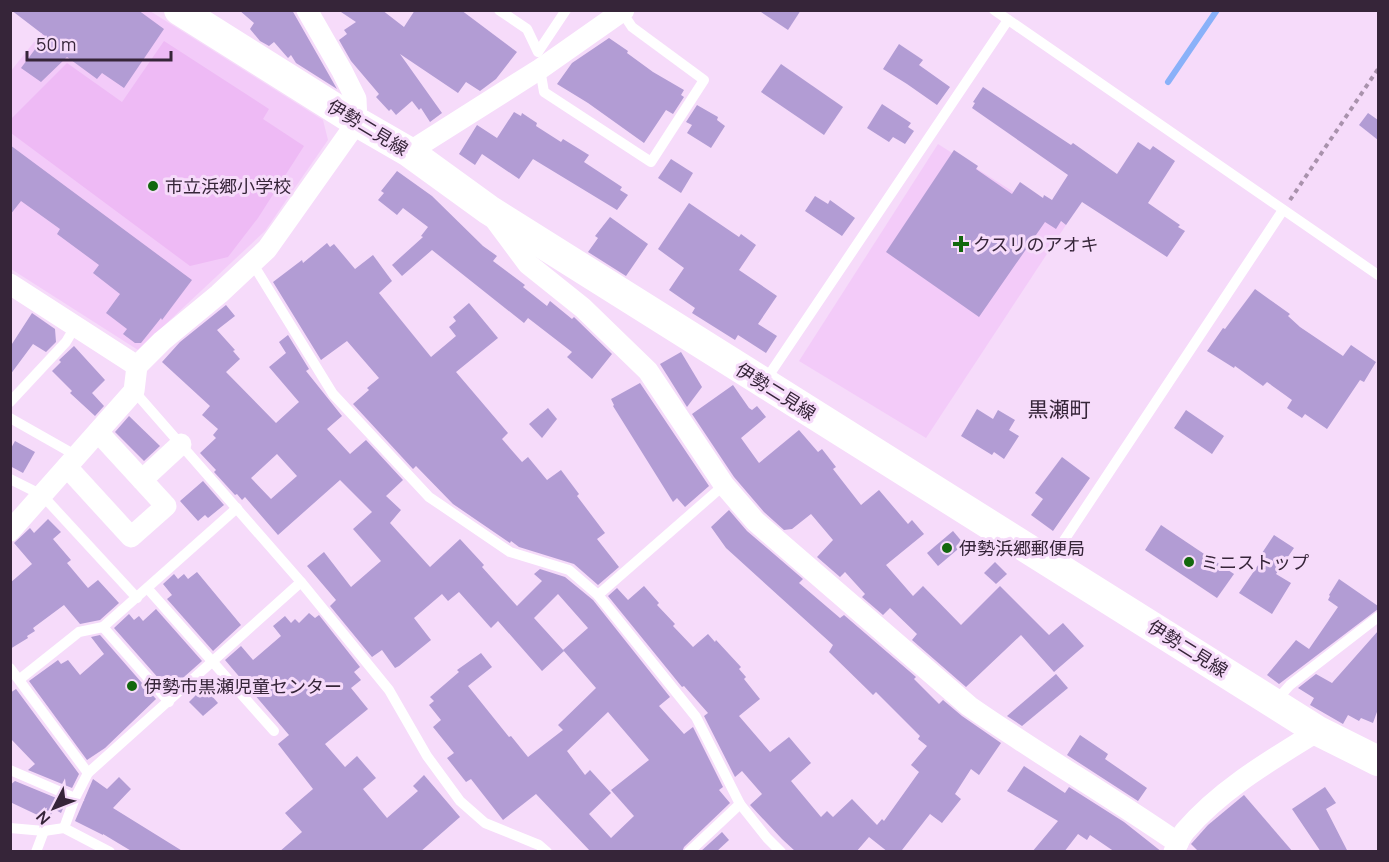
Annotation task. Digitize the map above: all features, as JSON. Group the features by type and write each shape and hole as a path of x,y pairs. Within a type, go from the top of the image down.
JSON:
{"main road":[{"name":"伊勢二見線","path":"179,10 357,122 410,152 489,210 1049,563 1275,702 1318,731 1378,761"}],"street":[{"path":"10,531 134,391 137,366 162,341 253,264 282,229 357,122 356,99 307,10"},
{"path":"410,152 539,60 623,11"},
{"path":"489,210 528,264 583,308 648,372 724,484 755,521 969,706 1133,812 1180,849 1183,833 1239,783 1318,731"},
{"path":"10,284 137,366"},
{"path":"72,461 131,537 166,506 98,432"},
{"path":"142,480 181,444"}],"lane":[{"path":"499,10 527,29 539,60 544,92 651,162 704,80 632,27 623,11"},
{"path":"539,60 566,10"},
{"path":"994,10 1378,274"},
{"path":"763,383 1008,20"},
{"path":"1049,563 1283,210"},
{"path":"253,264 333,394 429,497 510,552 569,570 598,596 696,717 740,804 781,852"},
{"path":"10,402 66,342 76,325"},
{"path":"134,391 301,582 389,690 427,756 460,801 485,823 539,845 547,852"},
{"path":"10,418 72,461"},
{"path":"10,478 42,495 137,598"},
{"path":"598,596 724,484"},
{"path":"20,679 79,632 103,627 237,508"},
{"path":"64,828 75,798 88,773 301,582"},
{"path":"148,589 274,731"},
{"path":"1275,702 1290,685 1378,617"},
{"path":"103,627 169,702"},
{"path":"11,670 20,679 88,773"},
{"path":"10,770 75,798"},
{"path":"689,852 740,804"},
{"path":"10,828 44,831 64,828 110,852"},
{"path":"36,852 44,831"}],"path":[{"path":"1283,210 1378,69"}],"shaded area":[{"name":"市立浜郷小学校","path":"59,11 150,11 323,120 328,140 265,231 138,350 11,269 10,72"},
{"path":"164,41 269,109 263,119 304,146 258,218 228,257 190,266 11,133 11,119 67,63 122,102"},
{"path":"938,144 1066,225 926,438 799,361"}],"building":[{"path":"11,10 138,10 164,29 124,88 102,73 97,79 67,57 41,82 21,68 45,36"},
{"path":"239,10 292,10 337,89 296,63 291,55 288,58 274,42 269,46 260,41 250,29 254,23"},
{"path":"338,10 382,10 404,27 415,10 461,10 517,52 496,79 480,91 466,82 458,93 400,54 442,113 430,122 421,108 419,110 412,101 396,115 376,97 379,94 351,61 339,40 347,34 344,30 356,22"},
{"path":"758,10 801,10 788,30"},
{"path":"609,38 653,72 684,90 681,95 684,97 673,114 666,110 644,143 557,84 572,63"},
{"path":"899,44 923,60 919,65 950,87 937,105 883,69"},
{"path":"781,64 843,107 824,135 761,92"},
{"path":"983,87 1071,145 1073,143 1117,174 1138,142 1150,150 1153,146 1175,161 1148,203 1185,231 1167,257 1082,202 1066,225 1061,221 1056,229 1045,222 979,317 886,252 954,150 978,166 976,169 1012,194 1020,182 1043,198 1044,195 1052,200 1068,175 972,108 975,103 973,102"},
{"path":"882,104 911,123 908,127 914,131 905,144 893,137 889,142 867,128"},
{"path":"697,105 718,117 717,120 725,126 711,148 687,133 692,125 686,122"},
{"path":"514,112 521,116 522,113 537,123 536,126 561,142 563,139 589,155 584,162 622,187 620,190 628,195 617,210 533,159 519,179 482,154 475,165 459,154 477,125 497,138"},
{"path":"1368,113 1378,120 1378,140 1359,125"},
{"path":"10,145 192,280 162,320 161,318 141,343 135,343 123,334 127,329 106,313 120,294 93,273 99,265 57,234 60,229 21,201 10,215"},
{"path":"671,159 693,173 681,193 658,178"},
{"path":"397,171 432,196 483,246 497,256 493,261 525,285 523,287 547,306 550,301 572,319 574,317 612,354 592,379 567,357 572,352 528,318 524,323 432,250 402,276 392,265 423,237 421,236 428,227 403,208 397,215 378,200 384,193 381,191"},
{"path":"815,196 828,204 830,200 855,218 842,236 805,211"},
{"path":"689,203 739,237 741,234 756,245 739,270 777,296 758,324 777,336 766,353 738,335 735,340 692,313 695,308 669,290 684,268 658,249"},
{"path":"610,217 648,244 626,276 588,252 598,238 595,236"},
{"path":"327,243 330,247 334,244 355,269 373,255 392,281 379,293 431,357 456,336 449,327 456,321 453,317 469,303 498,338 456,372 508,433 502,439 522,462 528,457 547,480 561,470 605,533 597,539 619,567 598,585 574,564 519,547 511,541 510,543 453,504 416,466 413,469 353,404 379,378 347,341 321,360 273,282 302,260 303,263"},
{"path":"1255,289 1290,314 1288,316 1300,327 1343,356 1351,345 1376,362 1364,382 1360,380 1327,429 1305,414 1302,418 1287,408 1292,400 1267,382 1263,386 1235,366 1234,368 1207,351"},
{"path":"226,305 235,316 217,330 240,359 226,372 276,423 299,402 269,367 286,353 279,342 288,335 309,369 306,371 342,416 327,429 350,454 366,440 403,480 386,496 401,510 390,523 430,567 460,539 517,606 542,581 534,574 540,569 565,577 593,600 670,697 659,706 684,734 693,727 723,787 719,790 730,803 684,847 682,852 591,852 536,794 503,820 471,779 466,782 447,758 454,753 433,727 441,720 429,705 434,701 430,697 459,672 457,670 481,653 492,667 468,686 528,757 563,730 558,725 596,688 564,651 542,671 498,621 491,628 459,592 448,601 442,594 414,618 431,640 399,666 395,668 382,650 372,657 330,606 336,600 307,566 324,552 351,587 381,561 353,529 372,512 340,480 278,535 245,497 242,500 237,494 235,495 200,453 216,438 213,435 218,429 202,415 210,406 162,362 180,342","holes":["277,454 297,476 271,499 251,478","558,594 588,628 563,650 534,618","608,712 649,760 611,790 634,816 611,838 589,814 611,793 590,770 585,775 567,751"]},
{"path":"32,313 55,329 56,342 46,352 33,344 10,375 10,347"},
{"path":"74,346 105,380 92,393 104,406 95,416 70,393 72,391 52,371 61,362 59,360"},
{"path":"681,352 702,387 687,407 660,364"},
{"path":"640,383 709,486 685,507 677,498 673,502 613,406 611,399"},
{"path":"733,385 749,408 752,410 757,406 766,417 741,438 759,463 799,430 818,452 822,449 836,467 833,469 861,505 879,490 908,524 912,520 924,534 886,565 913,596 923,586 961,625 1000,586 1049,635 1063,623 1084,646 1054,672 1021,635 966,687 912,640 917,634 890,608 883,615 862,597 865,594 845,572 840,577 817,557 833,540 811,514 792,529 784,530 764,512 734,477 692,414"},
{"path":"548,408 557,419 542,438 529,424"},
{"path":"977,409 993,419 998,410 1015,420 1009,430 1019,436 1004,459 994,452 992,455 961,436"},
{"path":"1186,410 1224,436 1212,454 1174,428"},
{"path":"129,416 160,446 144,461 115,432"},
{"path":"15,441 35,452 23,473 10,466 10,450"},
{"path":"1062,457 1090,478 1053,531 1031,515 1043,499 1035,493"},
{"path":"203,481 224,505 208,518 205,515 198,521 180,501"},
{"path":"729,510 747,531 803,579 799,583 840,618 844,615 916,677 914,679 939,704 943,700 1001,743 979,775 971,769 955,794 961,799 942,823 930,814 902,850 903,852 888,852 869,837 856,852 796,852 750,805 762,794 742,771 735,777 704,716 708,713 684,686 682,687 608,596 617,588 628,600 644,586 659,603 657,605 675,624 673,626 693,647 708,634 715,642 716,640 741,667 739,669 746,677 744,679 760,699 739,716 770,752 789,737 811,763 791,781 821,817 827,811 833,817 852,799 877,825 882,819 884,821 919,772 911,765 927,746 876,692 873,695 829,652 833,645 726,548 711,527"},
{"path":"48,519 61,532 53,539 71,560 67,563 88,588 98,580 119,603 100,620 80,624 64,605 33,628 35,631 27,636 28,638 10,649 10,583 32,564 14,543 30,528 34,533"},
{"name":"ミニストップ","path":"1161,525 1234,574 1217,598 1145,550"},
{"path":"953,531 964,544 938,566 927,553"},
{"path":"1274,535 1294,548 1276,574 1291,583 1272,614 1239,593 1265,555 1262,553"},
{"path":"995,562 1007,574 996,584 984,573"},
{"path":"197,572 241,625 213,651 167,599 172,595 163,584 174,574 178,579 184,574 188,579"},
{"path":"1339,579 1378,606 1378,609 1279,684 1267,675 1296,640 1309,649 1338,607 1328,600"},
{"path":"156,609 202,661 168,689 114,628 129,614 134,620 139,616 143,621"},
{"path":"309,613 315,618 319,615 360,667 354,672 361,680 351,688 368,709 325,744 345,767 357,756 376,778 363,789 387,818 418,791 413,786 424,775 460,817 420,852 279,852 302,832 285,813 313,789 278,744 289,735 225,660 241,646 253,660 281,636 273,626 285,616 291,623 295,619 299,623"},
{"path":"1378,631 1378,709 1373,723 1361,718 1359,721 1348,715 1343,724 1310,705 1314,698 1298,688 1316,674 1332,683"},
{"path":"100,635 156,699 105,748 87,760 29,681 58,660 61,664 68,660 80,675 104,654 91,637"},
{"path":"1056,674 1068,688 1022,726 1007,716"},
{"path":"204,687 218,703 203,716 189,702"},
{"path":"16,689 79,774 72,788 28,770 35,764 10,738 10,693"},
{"path":"1080,735 1108,754 1105,759 1147,788 1138,801 1067,755"},
{"path":"1024,766 1065,793 1069,787 1124,822 1162,852 1115,852 1090,835 1087,840 1078,834 1064,852 1032,852 1058,821 1007,791"},
{"path":"119,777 131,789 113,808 184,852 133,852 75,821 93,779 107,789"},
{"path":"15,781 66,802 61,813 54,809 48,820 10,802 10,785"},
{"path":"1325,787 1336,803 1326,809 1348,852 1321,852 1292,809"},
{"path":"1244,795 1293,852 1199,852 1191,844 1208,825"},
{"path":"722,832 729,840 716,852 700,852"}],"waterway":[{"path":"1168,82 1217,10"}],"place":[{"name":"市立浜郷小学校","path":"153,186"},
{"name":"クスリのアオキ","path":"961,244"},
{"name":"伊勢浜郷郵便局","path":"947,548"},
{"name":"ミニストップ","path":"1189,562"},
{"name":"伊勢市黒瀬児童センター","path":"132,686"}],"district":[{"name":"黒瀬町","path":"1059,409"}]}
